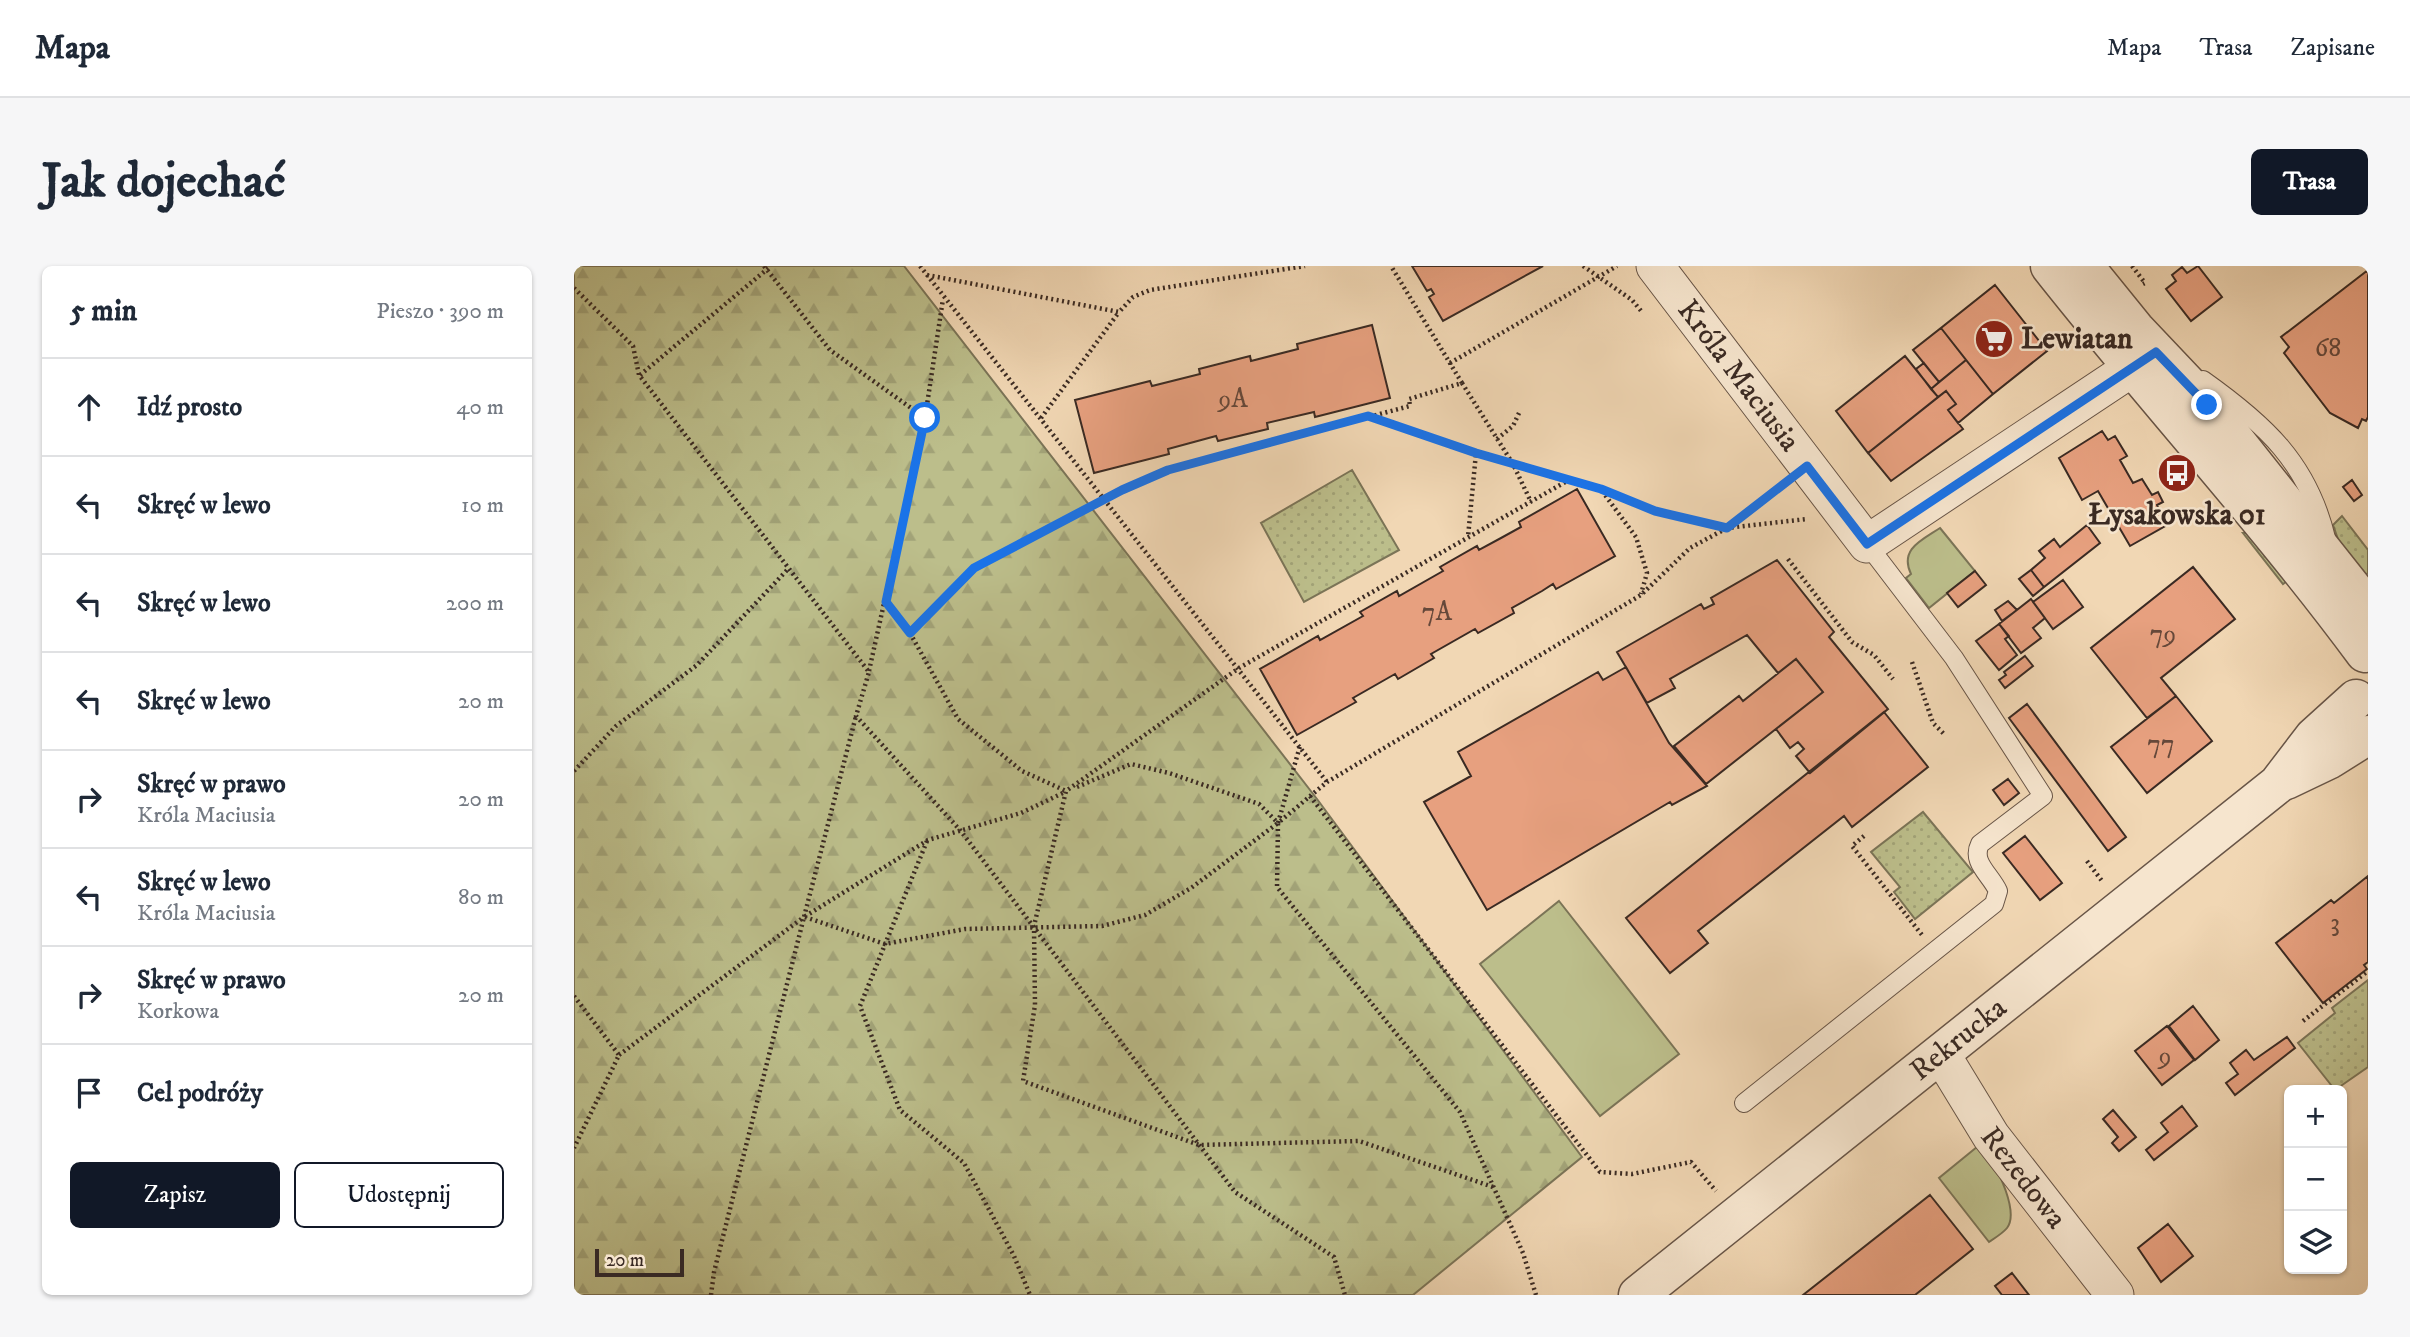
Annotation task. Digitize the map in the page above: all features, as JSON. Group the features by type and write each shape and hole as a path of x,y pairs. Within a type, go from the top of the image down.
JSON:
{"street":[{"name":"Króla Maciusia","path":"1655,266 1867,544"},
{"path":"2050,266 2144,361 2207,405 2332,566 2368,608"},
{"path":"2084,266 2203,447 2366,651 2355,675 2362,710"},
{"path":"1867,544 2144,361"},
{"name":"Rekrucka","path":"2278,784 2314,737 2362,710"},
{"name":"Rekrucka","path":"1638,1295 2278,784 2330,759 2368,735"},
{"name":"Rezedowa","path":"1941,1054 1991,1136 2115,1295"}],"lane":[{"path":"1744,1103 1994,904 1998,891 1978,861 1977,850 1980,844 2043,796 1954,658 1867,544"}],"path":[{"path":"639,375 765,268 771,266"},
{"path":"920,266 1328,782"},
{"path":"1041,418 1133,297 1150,290 1305,266"},
{"path":"1391,266 1513,464 1531,502"},
{"path":"1583,266 1632,300 1642,312"},
{"path":"1450,363 1617,266"},
{"path":"765,268 830,350 925,418"},
{"path":"927,275 1119,312"},
{"path":"574,288 633,346 639,375 869,672"},
{"path":"711,1295 714,1272 886,602 925,418 944,298"},
{"path":"910,633 974,568 1049,526 1168,470 1410,406 1409,399 1462,383"},
{"path":"1497,439 1513,426 1519,413"},
{"path":"1368,416 1476,453 1601,489 1655,511 1727,528 1804,521 1817,514"},
{"path":"1468,537 1476,453"},
{"path":"804,917 885,944 965,929 1102,926 1145,915 1191,888 1328,782 1641,595 1690,548 1727,528 1807,466"},
{"path":"1493,1188 1359,1141 1199,1145 1023,1082 1035,1005 1034,926 1066,791 1240,668 1567,481"},
{"path":"1601,489 1636,537 1647,573 1641,595"},
{"path":"1788,559 1852,642 1874,655 1893,678"},
{"path":"574,771 616,726 697,665 789,568"},
{"path":"886,602 910,633 958,719 1022,771 1066,791"},
{"path":"1912,662 1933,723 1944,734"},
{"path":"856,716 960,830 1235,1192 1334,1257 1345,1295"},
{"path":"1300,746 1278,823 1277,887 1460,1112 1524,1253 1536,1295"},
{"path":"574,1148 619,1055 804,917 928,840 1021,813 1131,764 1169,773 1259,804 1278,823"},
{"path":"1310,796 1600,1172 1633,1174 1691,1162 1715,1190"},
{"path":"1864,836 1852,846 1912,922"},
{"path":"928,840 860,1006 900,1110 964,1163 1014,1256 1030,1295"},
{"path":"2087,861 2102,881"},
{"path":"2303,1021 2368,971"},
{"path":"574,996 619,1055"}],"green space":[{"path":"574,266 904,266 1317,799 1582,1157 1413,1295 574,1295"},
{"path":"1352,470 1399,550 1304,602 1261,523"},
{"path":"2342,516 2368,550 2368,573 2357,581 2346,562 2333,525"},
{"path":"1940,528 1975,571 1929,608 1906,578 1911,574 1908,558 1914,546"},
{"path":"2243,533 2249,533 2294,576 2283,584"},
{"path":"1923,812 1973,872 1915,919 1894,892 1900,887 1871,852"},
{"path":"1559,901 1679,1054 1600,1116 1480,964"},
{"path":"2368,980 2368,1067 2342,1085 2331,1085 2298,1043 2335,1013 2332,1008"},
{"path":"1983,1142 2004,1185 2010,1210 2007,1228 1989,1242 1939,1178"}],"building":[{"path":"1412,266 1543,266 1443,321 1429,297 1434,294 1431,289 1427,291"},
{"path":"2198,266 2222,297 2191,321 2166,289 2176,281 2172,275 2182,267 2187,273"},
{"path":"2368,270 2368,417 2366,421 2362,419 2358,428 2330,413 2284,353 2289,347 2281,337"},
{"name":"Lewiatan","path":"1995,285 2047,351 1993,394 1941,328"},
{"path":"1372,325 1390,398 1315,417 1314,412 1267,423 1268,429 1218,441 1216,436 1168,449 1169,454 1094,473 1075,400 1150,381 1152,386 1200,374 1199,369 1250,356 1251,361 1298,349 1297,344"},
{"path":"1941,328 1966,360 1939,382 1913,350"},
{"path":"1905,356 1938,397 1868,453 1836,411"},
{"path":"1966,360 1993,394 1958,423 1948,410 1956,404 1946,391 1938,397 1931,389"},
{"path":"1924,363 1939,382 1931,389 1916,369"},
{"path":"1946,391 1956,404 1948,410 1963,429 1891,481 1868,453"},
{"path":"2102,431 2108,440 2115,436 2127,456 2120,460 2133,483 2142,479 2152,495 2158,492 2163,502 2157,505 2167,525 2130,546 2098,491 2082,500 2059,458"},
{"path":"2352,480 2362,495 2354,501 2343,487"},
{"path":"1577,489 1615,556 1556,589 1553,584 1512,608 1514,613 1478,633 1475,629 1431,654 1434,658 1398,679 1395,674 1353,698 1356,702 1297,735 1260,669 1318,636 1320,640 1363,616 1360,612 1397,591 1399,596 1443,571 1440,567 1477,546 1479,550 1521,527 1519,522"},
{"path":"2087,525 2100,543 2044,587 2031,570 2045,558 2039,551 2054,539 2060,547"},
{"path":"1777,560 1834,632 1829,637 1888,709 1810,773 1796,756 1804,749 1798,742 1790,748 1776,729 1823,692 1796,659 1778,673 1747,635 1670,679 1675,688 1647,703 1617,652 1701,604 1704,609 1714,604 1711,598"},
{"path":"2193,567 2235,619 2161,678 2176,696 2147,718 2091,648"},
{"path":"2031,570 2044,587 2033,596 2019,579"},
{"path":"1975,571 1986,585 1958,607 1947,593"},
{"path":"2063,580 2083,607 2053,629 2033,602"},
{"path":"2031,599 2045,618 2033,628 2041,638 2021,653 1999,624"},
{"path":"2008,601 2017,610 2002,621 1995,610"},
{"path":"1999,624 2009,636 2005,639 2017,655 1999,670 1976,641"},
{"path":"2025,656 2033,666 2005,688 1999,680 2006,675 2004,672"},
{"path":"1796,659 1823,692 1706,784 1674,746 1739,696 1743,701"},
{"path":"1626,667 1669,743 1707,786 1672,805 1670,802 1487,910 1424,802 1471,776 1458,752 1598,672 1603,680"},
{"path":"2176,696 2212,741 2147,793 2111,747"},
{"path":"2027,704 2126,837 2108,851 2009,718"},
{"path":"1884,712 1928,767 1852,827 1844,816 1698,931 1708,943 1670,973 1626,918"},
{"path":"2008,779 2019,793 2004,805 1993,790"},
{"path":"2025,836 2062,883 2040,900 2003,853"},
{"path":"2368,876 2368,962 2364,965 2367,969 2323,1003 2276,943 2331,900 2334,903"},
{"path":"2193,1006 2219,1040 2195,1060 2169,1026"},
{"path":"2167,1026 2194,1060 2162,1085 2135,1051"},
{"path":"2287,1037 2295,1048 2235,1095 2226,1083 2238,1074 2230,1063 2246,1050 2254,1060"},
{"path":"2182,1106 2197,1126 2154,1160 2146,1150 2168,1132 2161,1123"},
{"path":"2113,1110 2136,1137 2119,1151 2112,1143 2118,1137 2103,1119"},
{"path":"1930,1195 1973,1249 1915,1295 1803,1295"},
{"path":"2168,1224 2193,1256 2161,1282 2138,1248"},
{"path":"2012,1273 2029,1295 2002,1295 1995,1286"}],"place":[{"name":"Lewiatan","path":"1994,339"},
{"name":"Łysakowska 01","path":"2177,473"}],"route":[{"path":"925,418 886,602 910,633 974,568 1049,526 1105,501 1122,490 1168,470 1368,416 1476,453 1601,489 1655,511 1727,528 1807,466 1867,544 2156,352 2207,405"}]}
